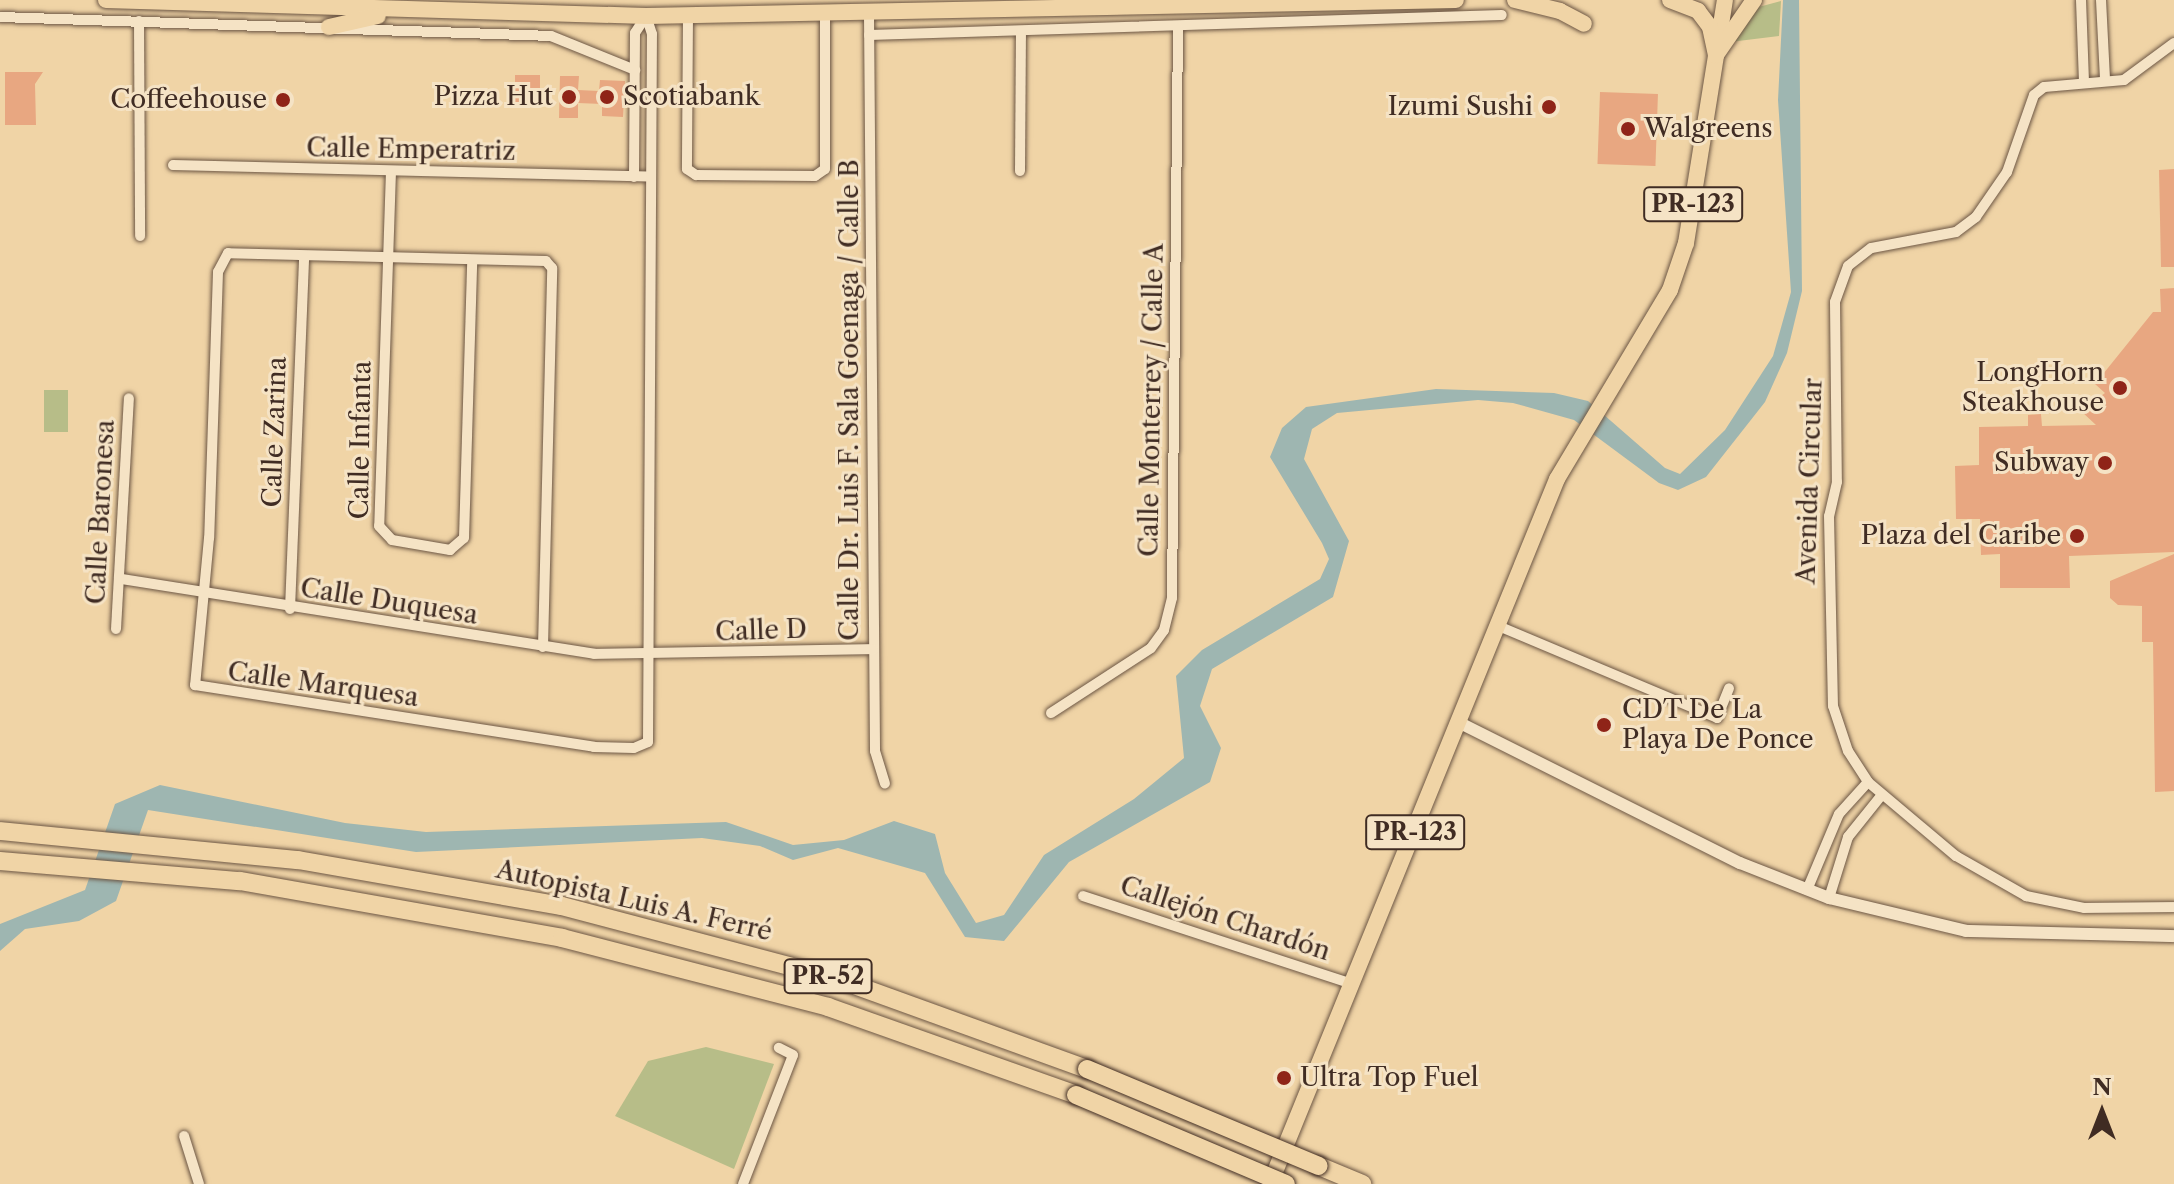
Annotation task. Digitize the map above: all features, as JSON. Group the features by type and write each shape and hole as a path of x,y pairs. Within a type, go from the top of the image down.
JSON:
{"highway":[{"name":"Autopista Luis A. Ferré","path":"0,831 298,860 562,906 838,979 1087,1069 1362,1184"},
{"name":"Autopista Luis A. Ferré","path":"0,861 240,881 562,938 828,1007 1076,1095 1286,1184"}],"main road":[{"path":"106,0 416,10 646,8 688,15 825,16 1456,0"},
{"path":"1515,0 1560,11 1584,24"},
{"path":"1670,0 1698,11 1710,27 1716,55"},
{"name":"PR-123","path":"1270,1184 1557,479 1608,389 1670,290 1686,243 1725,0"},
{"path":"1716,55 1754,0"},
{"path":"329,27 416,10"}],"street":[{"path":"2081,0 2084,80"},
{"path":"2101,0 2105,80"},
{"path":"140,236 143,22 148,1"},
{"path":"634,177 635,33 646,8"},
{"name":"Calle Marquesa","path":"543,647 555,274 546,261 304,256 221,258 205,596 194,678 203,689 594,747 648,742 651,656 648,177 652,34 646,8"},
{"path":"688,15 687,169 696,175 800,176 825,169 825,16"},
{"path":"869,35 1021,34 1502,15"},
{"name":"Calle Dr. Luis F. Sala Goenaga / Calle B","path":"869,16 875,751 885,783"},
{"path":"0,17 551,36 635,70"},
{"name":"Calle Monterrey / Calle A","path":"1051,713 1151,648 1164,630 1172,598 1178,28"},
{"path":"1020,171 1021,34"},
{"name":"Avenida Circular","path":"2174,43 2124,80 2054,81 2034,95 2007,172 1976,217 1956,232 1871,248 1848,266 1838,286 1830,660 1835,717 1868,782 1956,856 2026,896 2084,908 2174,907"},
{"path":"633,123 650,124"},
{"name":"Calle Emperatriz","path":"173,165 648,177"},
{"name":"Calle Infanta","path":"391,171 379,526 392,540 450,550 464,538 472,261"},
{"name":"Calle Zarina","path":"290,609 304,256"},
{"name":"Calle Baronesa","path":"116,629 122,579 129,398"},
{"name":"Calle Duquesa","path":"122,579 205,596 543,647 651,656"},
{"path":"1496,625 1717,718 1729,688"},
{"name":"Calle D","path":"651,656 873,649"},
{"path":"1460,723 1740,863 1829,898 1966,931 2174,936"},
{"path":"1807,890 1839,814 1868,782"},
{"path":"1829,898 1848,837 1881,796"},
{"name":"Callejón Chardón","path":"1083,896 1353,984"},
{"path":"743,1184 793,1055 779,1048"},
{"path":"184,1136 199,1184"}],"green space":[{"path":"1781,1 1779,36 1730,42 1755,8"},
{"path":"44,390 68,390 68,432 44,432"},
{"path":"706,1047 774,1064 734,1169 615,1116 648,1061"}],"water":[{"path":"1783,0 1799,0 1802,291 1787,353 1765,402 1706,477 1678,490 1659,483 1574,420 1513,403 1478,400 1337,413 1312,429 1304,459 1349,541 1333,597 1212,669 1200,706 1221,748 1210,782 1069,862 1004,941 965,937 925,873 838,848 793,860 760,846 702,838 416,852 148,810 116,901 79,921 25,929 0,951 0,924 85,890 115,804 160,785 345,823 426,832 726,822 793,845 844,840 894,821 935,834 945,873 976,923 1004,915 1044,855 1134,799 1184,758 1176,676 1202,650 1320,579 1329,559 1270,457 1282,428 1306,407 1436,389 1554,393 1588,401 1665,468 1680,474 1725,430 1773,356 1791,292 1778,100"}],"building":[{"path":"5,72 43,72 35,84 36,125 5,125"},
{"path":"515,75 540,75 540,103 515,103"},
{"path":"560,76 579,76 578,90 599,91 600,80 625,81 623,117 602,116 602,104 578,103 578,118 559,118"},
{"name":"Walgreens","path":"1600,92 1658,94 1655,166 1597,164"},
{"path":"2174,169 2174,267 2161,267 2159,170"},
{"name":"Plaza del Caribe","path":"2174,288 2174,552 2069,556 2070,588 2000,588 2000,554 1981,555 1980,519 1956,519 1955,466 1979,465 1979,427 2028,426 2028,415 2041,414 2042,426 2096,425 2081,411 2105,393 2095,384 2153,312 2161,312 2160,289"},
{"path":"2174,554 2174,791 2155,792 2153,642 2142,642 2142,606 2118,605 2110,598 2110,581"}],"place":[{"name":"Pizza Hut","path":"569,97"},
{"name":"Scotiabank","path":"607,97"},
{"name":"Coffeehouse","path":"283,100"},
{"name":"Izumi Sushi","path":"1549,107"},
{"name":"Walgreens","path":"1628,129"},
{"name":"LongHorn Steakhouse","path":"2120,388"},
{"name":"Subway","path":"2105,463"},
{"name":"Plaza del Caribe","path":"2077,536"},
{"name":"CDT De La Playa De Ponce","path":"1604,725"},
{"name":"Ultra Top Fuel","path":"1284,1078"}]}
